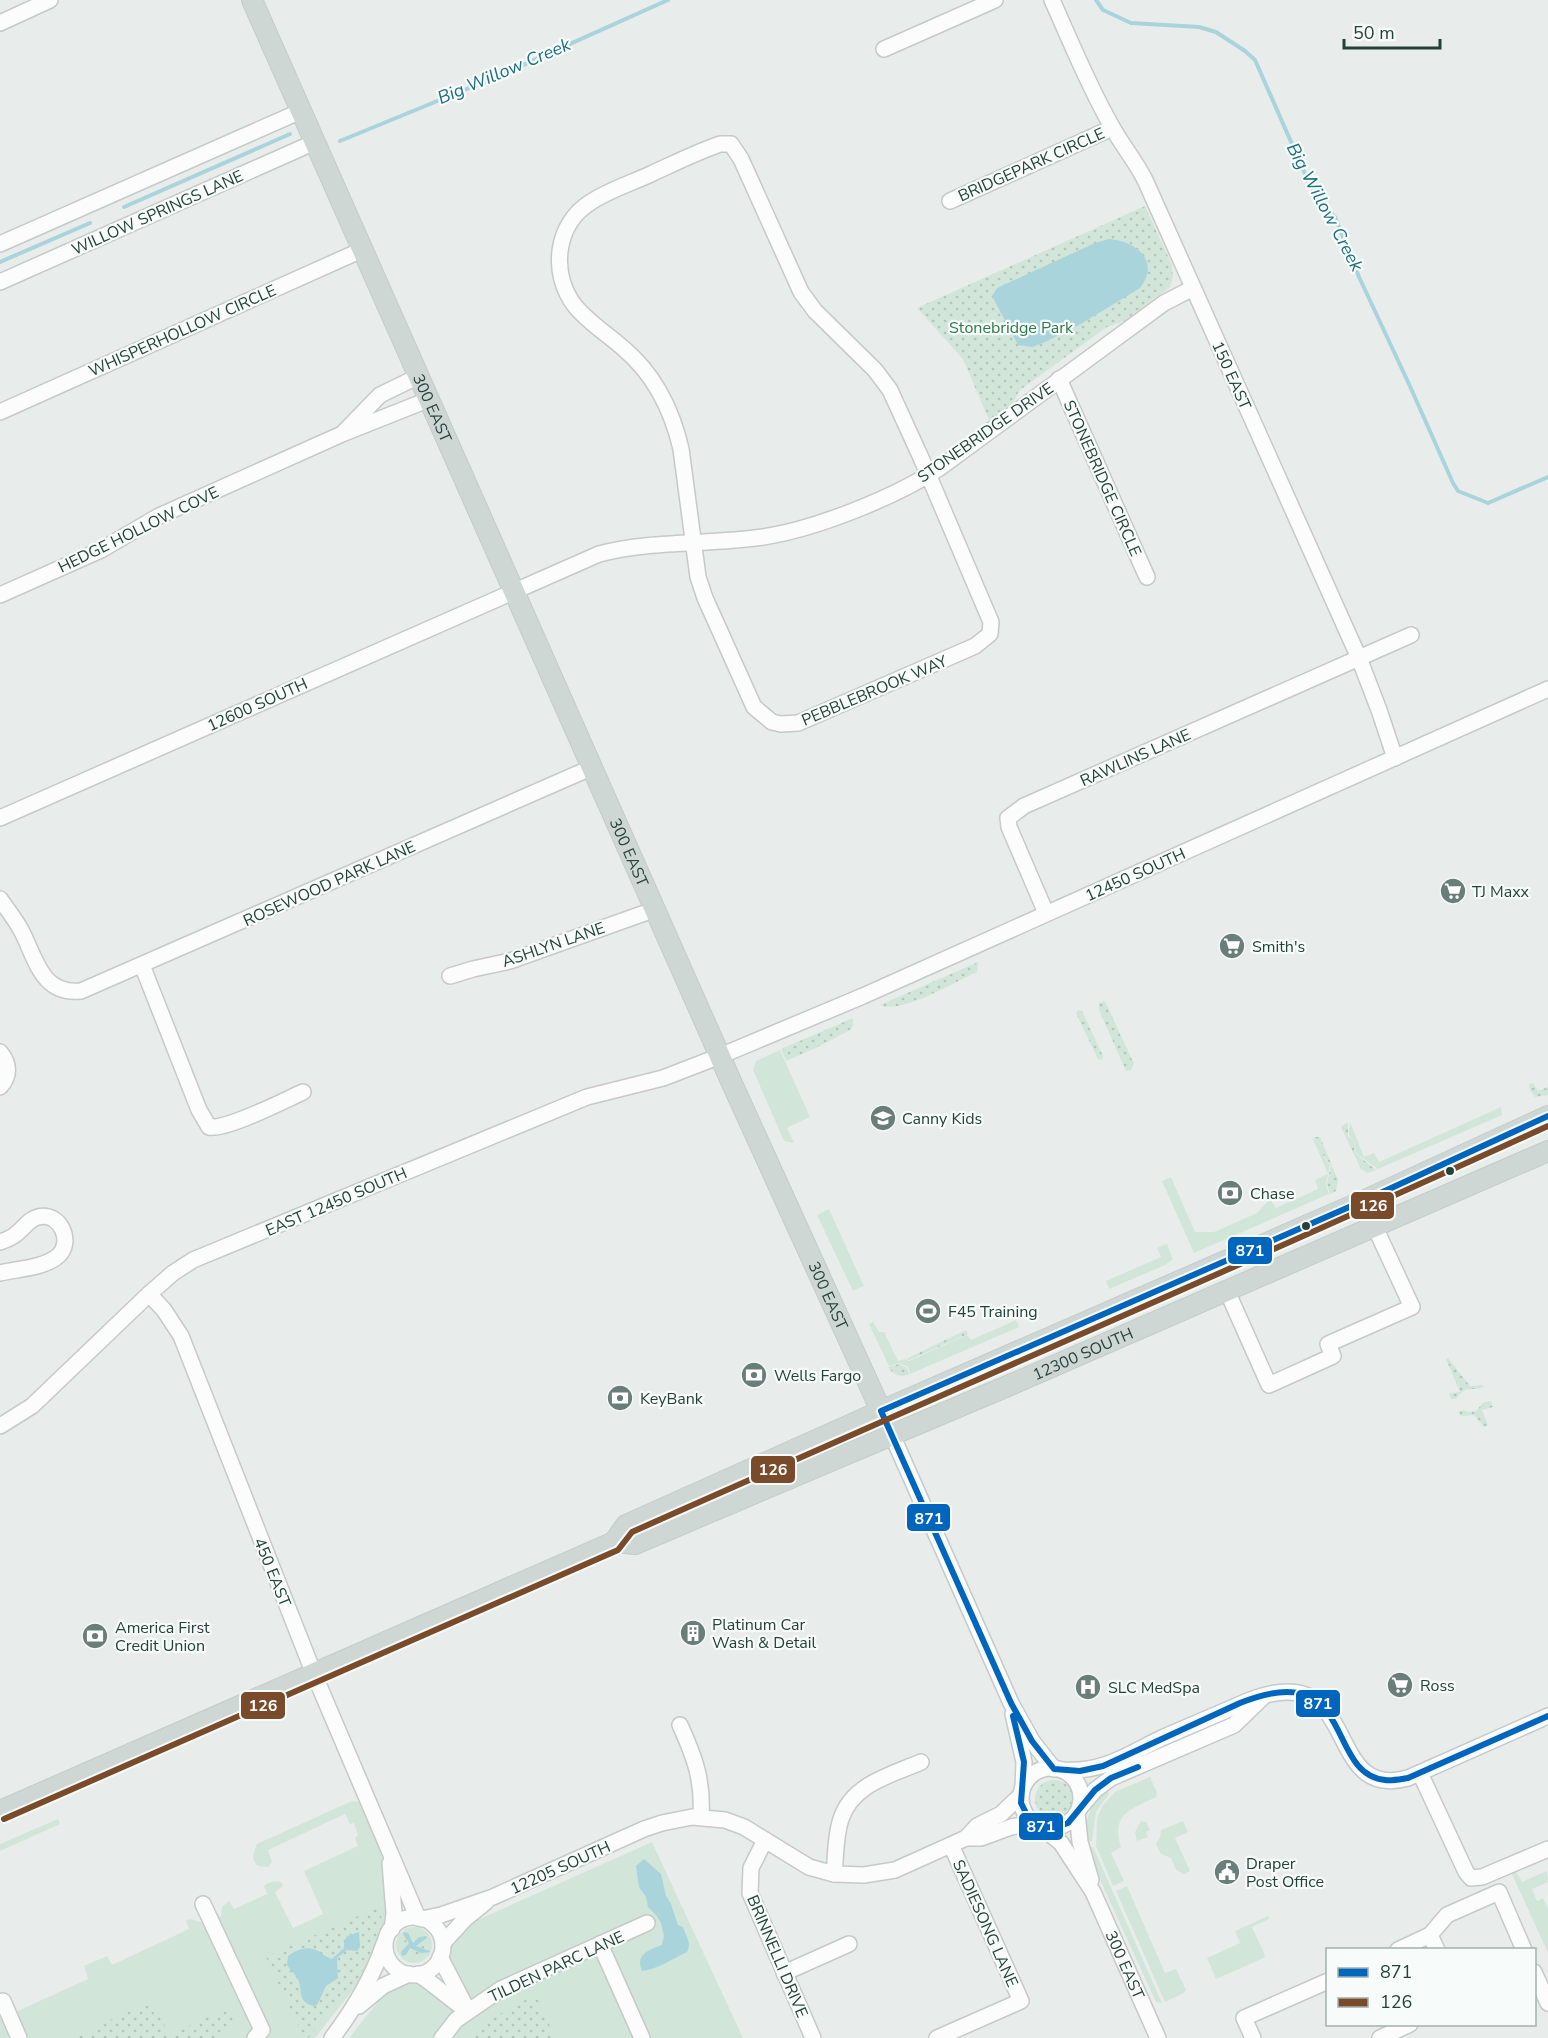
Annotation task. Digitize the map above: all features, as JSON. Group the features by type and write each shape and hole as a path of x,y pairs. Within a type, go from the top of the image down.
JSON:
{"main road":[{"name":"300 EAST","path":"252,0 720,1056 892,1434"},
{"name":"12300 SOUTH","path":"614,1542 626,1525 1371,1197 1548,1116"},
{"name":"12300 SOUTH","path":"0,1811 614,1542 635,1544 1548,1151"}],"street":[{"path":"0,22 50,0"},
{"path":"884,49 994,0"},
{"name":"150 EAST","path":"1052,0 1112,128 1135,160 1145,180 1359,658 1395,758"},
{"name":"WILLOW SPRINGS LANE","path":"0,244 301,111"},
{"name":"BRIDGEPARK CIRCLE","path":"950,201 1112,128"},
{"name":"WILLOW SPRINGS LANE","path":"0,282 315,142"},
{"name":"PEBBLEBROOK WAY","path":"731,144 741,159 801,292 823,320 883,380 929,475 987,611 991,622 990,634 975,646 806,721 789,724 772,722 760,713 750,700 698,577 681,449 665,400 636,360 587,318 568,296 562,282 559,254 567,227 574,217 590,202 709,148 731,144"},
{"name":"WHISPERHOLLOW CIRCLE","path":"0,412 364,249"},
{"name":"STONEBRIDGE DRIVE","path":"514,590 599,554 625,549 763,537 795,530 853,510 929,475 1164,303 1193,288"},
{"name":"HEDGE HOLLOW COVE","path":"342,434 380,395 419,376"},
{"name":"STONEBRIDGE CIRCLE","path":"1059,379 1147,577"},
{"name":"HEDGE HOLLOW COVE","path":"0,595 102,550 159,516 342,434 430,399"},
{"name":"12600 SOUTH","path":"0,818 514,590"},
{"name":"RAWLINS LANE","path":"1046,913 1009,827 1008,818 1015,812 1024,806 1411,635"},
{"name":"12450 SOUTH","path":"720,1056 863,996 1548,689"},
{"name":"ROSEWOOD PARK LANE","path":"0,899 20,928 48,981 63,990 81,991 592,767"},
{"name":"ASHLYN LANE","path":"450,976 510,961 656,909"},
{"path":"142,965 199,1110 209,1127 215,1128 230,1124 303,1092"},
{"path":"0,1053 6,1059 8,1071 5,1082 0,1087"},
{"name":"EAST 12450 SOUTH","path":"0,1426 32,1406 149,1294 173,1273 193,1260 587,1097 663,1078 720,1056"},
{"path":"0,1242 13,1236 38,1216 57,1221 65,1234 66,1242 63,1250 49,1262 0,1273"},
{"path":"1227,1291 1269,1385 1333,1356 1328,1344 1412,1307 1374,1225"},
{"name":"450 EAST","path":"149,1294 164,1310 181,1336 314,1674 381,1828 390,1854 420,1918"},
{"name":"300 EAST","path":"892,1434 1011,1702 1032,1741 1058,1769"},
{"path":"966,1838 976,1826 1001,1814 1022,1791 1032,1775 1047,1768 1085,1771 1110,1765 1164,1737 1251,1699 1270,1694 1300,1693 1315,1698 1326,1710 1357,1766 1377,1779 1401,1780 1548,1716"},
{"path":"1022,1791 1024,1810 1037,1824 1047,1828 1061,1827 1073,1819 1095,1790 1111,1778 1234,1725 1256,1702 1270,1694"},
{"name":"300 EAST","path":"1011,1702 1024,1762 1022,1791"},
{"path":"680,1725 693,1754 700,1779 701,1816"},
{"path":"834,1874 840,1820 849,1802 867,1786 921,1762"},
{"path":"1058,1769 1075,1779 1079,1786 1081,1794 1078,1811"},
{"path":"1420,1773 1466,1872 1471,1878 1482,1877 1548,1849"},
{"name":"300 EAST","path":"1078,1811 1080,1842 1093,1892"},
{"name":"12205 SOUTH","path":"420,1918 441,1915 494,1897 662,1823 701,1816 735,1822 799,1862 834,1874 879,1874 911,1864 966,1838"},
{"path":"966,1838 981,1838 1011,1827 1037,1824"},
{"name":"300 EAST","path":"1037,1824 1061,1843 1093,1892 1158,2038"},
{"name":"BRINNELLI DRIVE","path":"765,1840 751,1868 750,1893 813,2038"},
{"name":"SADIESONG LANE","path":"938,2038 1021,2001 951,1845"},
{"name":"450 EAST","path":"388,1936 394,1913 390,1854"},
{"path":"1402,1948 1430,1935 1447,1915 1499,1892 1523,1948"},
{"name":"12205 SOUTH","path":"442,1950 465,1918 494,1897"},
{"path":"203,1904 259,2034"},
{"path":"332,2038 350,2014 374,1972 388,1936 402,1920 420,1918 436,1927 442,1950 468,2011"},
{"name":"TILDEN PARC LANE","path":"442,2038 456,2020 501,1989 647,1923"},
{"path":"1430,1935 1436,1948"},
{"path":"388,1936 386,1953 396,1969 414,1974 468,2011"},
{"path":"600,1944 642,2038"},
{"path":"784,1973 849,1944"},
{"path":"350,2014 383,1986 433,1968 442,1950"},
{"path":"1536,1976 1548,2003"},
{"path":"1253,2038 1244,2018 1326,1982"},
{"path":"3,2001 19,2038"},
{"path":"1380,2038 1408,2026"}],"green space":[{"name":"Stonebridge Park","path":"1145,206 1172,265 1173,277 1170,287 1124,321 1107,327 1020,390 1012,404 989,420 963,359 917,308"},
{"path":"978,962 977,972 929,996 901,1005 889,1007 880,1005"},
{"path":"1105,1001 1134,1064 1131,1070 1126,1071 1099,1010 1099,1003"},
{"path":"1078,1010 1082,1011 1103,1056 1102,1060 1098,1059 1076,1013"},
{"path":"853,1018 853,1026 850,1030 786,1061 781,1049"},
{"path":"780,1050 810,1117 787,1128 794,1143 784,1141 753,1070 756,1061"},
{"path":"1533,1083 1538,1091 1548,1087 1548,1095 1535,1097 1529,1088 1529,1084"},
{"path":"1501,1107 1502,1115 1378,1169 1356,1153 1354,1141 1349,1135 1350,1122 1364,1157 1374,1153 1379,1162"},
{"path":"1348,1122 1348,1136 1354,1141 1355,1153 1376,1170 1368,1173 1361,1169 1341,1127"},
{"path":"1312,1137 1323,1147 1323,1155 1330,1165 1326,1184 1329,1194 1194,1253 1162,1181 1171,1177 1195,1232 1214,1232 1257,1213 1270,1199 1276,1208 1318,1189 1315,1180 1328,1174"},
{"path":"1313,1137 1320,1137 1338,1180 1336,1191 1330,1194 1327,1184 1331,1165 1323,1155 1323,1147"},
{"path":"829,1209 864,1286 853,1291 817,1215"},
{"path":"1167,1244 1173,1259 1165,1265 1109,1289 1106,1281 1161,1257 1157,1248"},
{"path":"1016,1320 1019,1327 910,1374 908,1367 899,1363 889,1366 869,1324 873,1322 879,1332 884,1332 898,1361 905,1359 909,1361 967,1335 971,1340"},
{"path":"966,1330 968,1334 909,1360 906,1359"},
{"path":"1448,1358 1470,1386 1483,1385 1484,1387 1466,1390 1456,1399 1451,1399 1449,1393 1460,1392 1446,1359"},
{"path":"899,1364 907,1368 909,1374 897,1375 888,1367"},
{"path":"1491,1401 1493,1407 1482,1410 1488,1425 1484,1427 1474,1415 1461,1416 1458,1412 1476,1411 1483,1403"},
{"path":"1150,1777 1157,1793 1156,1797 1131,1810 1121,1820 1119,1836 1121,1847 1111,1853 1124,1881 1113,1886 1096,1846 1097,1818 1103,1805 1115,1792"},
{"path":"1054,1780 1067,1786 1073,1799 1067,1812 1054,1818 1041,1812 1035,1799 1041,1786"},
{"path":"1107,1790 1109,1794 1096,1812 1092,1841 1087,1842 1086,1828 1089,1813 1096,1800"},
{"path":"352,1801 361,1802 378,1841 385,1870 387,1915 367,1972 315,2038 0,2038 0,2019 88,1979 84,1966 107,1956 112,1965 189,1929 186,1921 190,1919 204,1923 221,1916 222,1907 229,1901 234,1909 267,1894 264,1886 270,1882 281,1882 283,1886 275,1892 293,1928 323,1914 304,1871 358,1846 355,1838 358,1835 354,1823 350,1824 345,1814 268,1850 272,1862 268,1867 258,1866 254,1861 254,1853 257,1844"},
{"path":"58,1819 60,1824 0,1851 0,1844"},
{"path":"1141,1821 1146,1822 1150,1830 1146,1832 1148,1837 1137,1841 1135,1832"},
{"path":"1183,1821 1188,1832 1175,1838 1190,1871 1184,1874 1176,1870 1171,1858 1161,1854 1156,1844 1161,1830"},
{"path":"652,1842 743,2038 349,2038 384,1994 409,1974 451,2001 441,1957 443,1943 475,1921"},
{"path":"1093,1847 1162,2003 1156,2002 1095,1869 1087,1849"},
{"path":"1515,1870 1522,1882 1547,1871 1548,1882 1532,1889 1537,1901 1543,1898 1548,1909 1548,1953 1511,1872"},
{"path":"1127,1886 1165,1973 1176,1969 1186,1990 1165,2002 1116,1891"},
{"path":"379,1907 383,1926 378,1934 374,1955 360,1977 308,2038 304,2038 266,1957"},
{"path":"1268,1916 1269,1919 1252,1927 1265,1955 1264,1958 1216,1979 1207,1958 1240,1943 1235,1931"},
{"path":"414,1927 426,1933 432,1945 426,1957 414,1963 402,1957 396,1945 402,1933"},
{"path":"411,1936 422,1943 425,1950 418,1957 410,1955 409,1949 403,1942"},
{"path":"536,1994 555,2038 470,2038 491,2019"},
{"path":"226,2003 236,2026 230,2022 218,2038 73,2038 105,2024 106,2021 125,2015 125,2012 150,2004 155,2016 160,2015 169,2035 225,2009"}],"water":[{"path":"1109,239 1136,248 1147,261 1146,278 1140,288 1081,324 1045,342 1032,347 1018,345 992,296 997,288 1095,243"},
{"path":"644,1859 661,1874 666,1896 678,1925 683,1927 689,1946 687,1952 659,1966 642,1971 640,1961 642,1957 648,1951 662,1945 664,1936 661,1923 648,1907 646,1897 639,1887 636,1866"},
{"path":"359,1932 360,1947 357,1951 347,1950 337,1958 338,1978 326,1986 317,2005 313,2006 305,2002 298,1980 287,1965 288,1956 298,1950 310,1948 332,1959 344,1948 347,1936"},
{"path":"404,1932 408,1933 413,1943 419,1937 426,1936 427,1938 416,1946 430,1952 421,1953 410,1948 406,1955 402,1956 401,1952 409,1943"}],"waterway":[{"name":"Big Willow Creek","path":"340,141 503,74 668,0"},
{"name":"Big Willow Creek","path":"1096,0 1103,10 1131,23 1199,27 1216,32 1255,60 1310,185 1322,204 1335,217 1359,277 1458,491 1488,503 1548,477"},
{"name":"Big Willow Creek","path":"124,207 290,134"},
{"name":"Big Willow Creek","path":"0,262 90,223"}],"transit line":[{"name":"871","path":"1548,1116 1363,1201 881,1411 1011,1703 1032,1741 1054,1769 1080,1771 1103,1766 1240,1703 1277,1693 1303,1694 1321,1705 1353,1759 1366,1773 1385,1780 1408,1778 1548,1716"},
{"name":"126","path":"4,1819 618,1550 632,1532 1548,1126"},
{"name":"871","path":"1013,1716 1024,1762 1021,1803 1028,1817 1040,1826 1054,1828 1068,1823 1095,1790 1111,1778 1138,1767"}],"place":[{"name":"TJ Maxx","path":"1453,891"},
{"name":"Smith's","path":"1232,946"},
{"name":"Canny Kids","path":"883,1118"},
{"name":"Chase","path":"1230,1193"},
{"name":"F45 Training","path":"928,1311"},
{"name":"Wells Fargo","path":"754,1375"},
{"name":"KeyBank","path":"620,1398"},
{"name":"Platinum Car Wash & Detail","path":"693,1633"},
{"name":"America First Credit Union","path":"95,1636"},
{"name":"Ross","path":"1400,1685"},
{"name":"SLC MedSpa","path":"1088,1687"},
{"name":"Draper Post Office","path":"1227,1872"}]}
